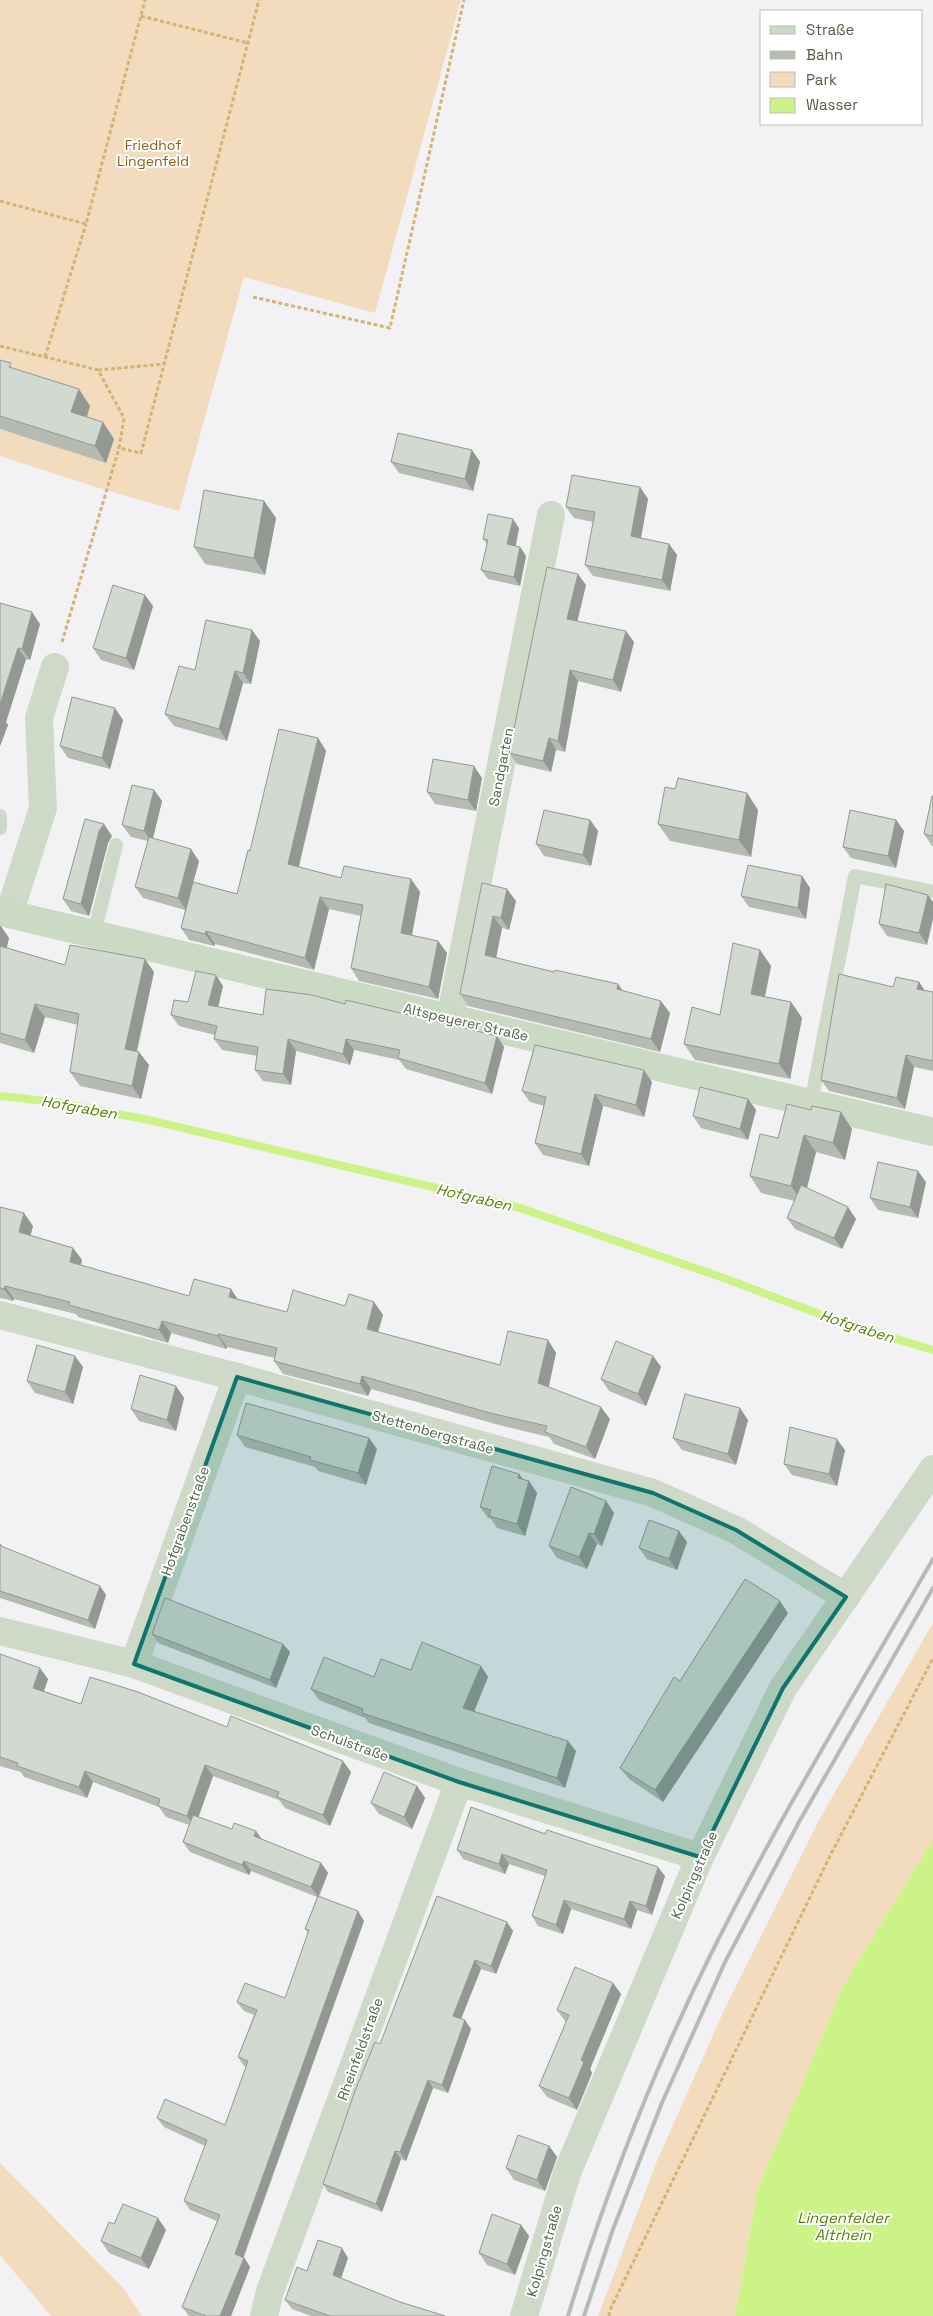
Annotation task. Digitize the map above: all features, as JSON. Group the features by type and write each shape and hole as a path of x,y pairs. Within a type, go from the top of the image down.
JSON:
{"main road":[{"name":"Altspeyerer Straße","path":"5,912 933,1132"}],"street":[{"name":"Sandgarten","path":"450,1019 551,515"},
{"path":"5,912 43,808 39,718 55,667"},
{"name":"Stettenbergstraße","path":"0,1315 237,1377 653,1493 736,1530 846,1597"},
{"name":"Hofgrabenstraße","path":"134,1664 237,1377"},
{"name":"Kolpingstraße","path":"524,2316 567,2173 700,1857 783,1688 933,1469"},
{"name":"Schulstraße","path":"0,1630 134,1664 459,1782 700,1857"},
{"name":"Rheinfeldstraße","path":"264,2316 274,2282 459,1782"}],"lane":[{"path":"0,816 0,828"},
{"path":"94,933 116,845"},
{"path":"811,1103 855,876 930,891"}],"path":[{"path":"45,357 86,224 145,0"},
{"path":"119,448 142,453 259,0"},
{"path":"253,297 390,328 464,0"},
{"path":"141,16 248,43"},
{"path":"0,201 86,224"},
{"path":"0,346 98,370 164,364"},
{"path":"55,667 119,448 124,418 98,370"},
{"path":"609,2316 614,2301 830,1856 933,1658"}],"highlighted area":[{"path":"237,1377 653,1493 736,1530 846,1597 783,1688 700,1857 459,1782 134,1664"}],"green space":[{"name":"Friedhof Lingenfeld","path":"0,0 461,0 375,313 244,277 179,511 108,491 0,456"},
{"path":"933,1623 933,1839 843,1986 757,2191 735,2316 598,2316 657,2161 726,2006 819,1820"},
{"path":"0,2163 123,2288 142,2316 51,2316 0,2255"}],"water":[{"name":"Lingenfelder Altrhein","path":"933,1839 933,2316 735,2316 757,2191 843,1986"}],"building":[{"path":"0,360 11,363 9,367 79,389 71,412 103,422 95,446 0,416"},
{"path":"398,433 472,450 465,479 391,462"},
{"path":"572,475 640,487 631,536 669,544 662,580 585,565 595,512 566,507"},
{"path":"204,490 264,501 254,558 194,547"},
{"path":"488,514 513,519 507,544 520,547 514,577 481,570 488,540 483,539"},
{"path":"547,567 578,574 567,619 626,631 613,680 570,670 558,741 549,738 543,761 509,753"},
{"path":"113,585 145,595 126,658 93,648"},
{"path":"0,603 32,612 22,649 18,648 0,704"},
{"path":"206,620 252,630 243,673 235,671 219,729 165,714 179,666 195,670"},
{"path":"72,697 115,708 102,758 60,746"},
{"path":"279,729 318,738 288,864 341,878 344,866 411,879 401,933 438,941 429,987 351,968 363,905 320,897 305,958 206,931 205,934 181,928 193,882 237,894 248,850 250,851"},
{"path":"433,759 474,766 468,800 427,792"},
{"path":"678,778 747,793 739,840 658,824 665,787 675,789"},
{"path":"132,785 154,790 144,831 122,825"},
{"path":"933,796 933,836 924,834"},
{"path":"544,810 590,820 583,855 536,844"},
{"path":"850,810 896,820 888,856 843,847"},
{"path":"85,819 104,824 99,831 81,904 63,899"},
{"path":"149,837 191,849 178,898 135,887"},
{"path":"748,865 802,876 798,908 741,896"},
{"path":"482,883 507,889 501,918 493,916 485,955 554,972 555,970 618,984 617,989 661,1001 651,1039 460,994"},
{"path":"886,884 928,895 919,933 879,924"},
{"path":"733,943 760,950 751,994 791,1002 779,1064 684,1044 692,1007 720,1015"},
{"path":"70,945 145,959 125,1049 139,1052 132,1086 70,1072 79,1014 35,1004 25,1040 0,1033 0,946 65,965"},
{"path":"196,971 216,975 208,1005 263,1015 266,989 312,995 345,1004 346,1000 497,1036 485,1083 398,1058 400,1050 346,1039 343,1054 288,1039 283,1074 255,1070 258,1047 214,1039 217,1026 171,1015 174,1000 188,1002"},
{"path":"839,974 893,987 896,977 919,982 917,989 933,992 933,1061 906,1055 897,1098 821,1080"},
{"path":"535,1045 644,1070 636,1105 595,1094 581,1154 535,1143 546,1097 522,1091"},
{"path":"700,1087 748,1099 740,1129 693,1116"},
{"path":"787,1104 811,1110 812,1106 841,1112 833,1143 804,1135 791,1186 750,1176 760,1134 778,1138"},
{"path":"878,1162 918,1171 910,1207 870,1198"},
{"path":"801,1185 848,1207 834,1238 787,1218"},
{"path":"0,1207 24,1213 19,1232 73,1248 70,1262 189,1296 194,1279 231,1289 229,1297 287,1312 293,1290 345,1306 349,1294 374,1302 367,1329 500,1365 508,1331 548,1340 538,1383 601,1407 586,1447 545,1432 547,1426 490,1413 362,1376 360,1384 274,1361 277,1348 218,1334 218,1336 162,1321 159,1330 69,1305 70,1302 5,1286 4,1289 0,1288"},
{"path":"616,1341 653,1356 638,1394 601,1379"},
{"path":"37,1345 75,1356 65,1392 27,1381"},
{"path":"140,1375 176,1386 167,1420 131,1409"},
{"path":"685,1394 740,1408 728,1454 673,1438"},
{"path":"246,1403 369,1438 358,1473 310,1460 311,1457 237,1435"},
{"path":"790,1427 837,1439 829,1474 784,1464"},
{"path":"492,1466 519,1474 518,1478 529,1481 517,1524 489,1516 491,1510 480,1507"},
{"path":"571,1487 606,1501 594,1534 589,1533 579,1557 549,1546"},
{"path":"649,1520 679,1531 669,1559 639,1548"},
{"path":"0,1544 100,1586 88,1620 0,1591"},
{"path":"745,1579 780,1601 655,1790 620,1768 674,1677 680,1681"},
{"path":"165,1598 283,1644 270,1680 152,1634"},
{"path":"422,1642 481,1666 463,1708 568,1741 557,1778 362,1713 363,1709 311,1689 324,1657 374,1677 381,1659 411,1670"},
{"path":"0,1654 40,1668 33,1688 81,1704 90,1677 138,1692 227,1727 231,1716 343,1761 323,1815 277,1797 279,1792 205,1765 187,1816 158,1806 160,1799 85,1771 79,1787 17,1766 18,1763 0,1757"},
{"path":"384,1772 417,1786 404,1817 371,1803"},
{"path":"471,1807 545,1834 547,1830 658,1867 646,1906 630,1901 624,1919 564,1900 556,1925 532,1916 547,1870 502,1854 499,1864 457,1850"},
{"path":"193,1815 232,1829 234,1823 256,1831 254,1836 321,1863 311,1887 244,1861 242,1865 183,1842"},
{"path":"318,1896 358,1911 235,2254 244,2258 220,2316 206,2316 182,2307 220,2215 184,2201 207,2140 157,2118 165,2099 225,2125 248,2061 238,2057 257,2010 237,2002 245,1983 285,1998 309,1930 305,1929"},
{"path":"437,1896 507,1922 491,1966 475,1960 453,2016 465,2020 442,2085 428,2080 400,2152 395,2151 376,2204 323,2184 355,2091 375,2042 380,2044"},
{"path":"575,1967 613,1983 581,2060 584,2062 569,2098 539,2086 569,2015 557,2010"},
{"path":"518,2135 549,2146 537,2180 506,2168"},
{"path":"123,2204 158,2218 141,2258 101,2241 109,2222 114,2224"},
{"path":"492,2214 521,2225 507,2264 479,2253"},
{"path":"318,2240 342,2248 333,2275 400,2302 445,2316 330,2316 285,2300 297,2267 307,2271"}],"waterway":[{"name":"Hofgraben","path":"0,1096 55,1102 149,1120 517,1207 721,1277 846,1324 933,1350"}],"railway":[{"path":"568,2316 597,2226 630,2136 686,2005 733,1911 788,1809 933,1559"},
{"path":"584,2316 612,2232 661,2105 725,1962 799,1822 933,1588"}]}
